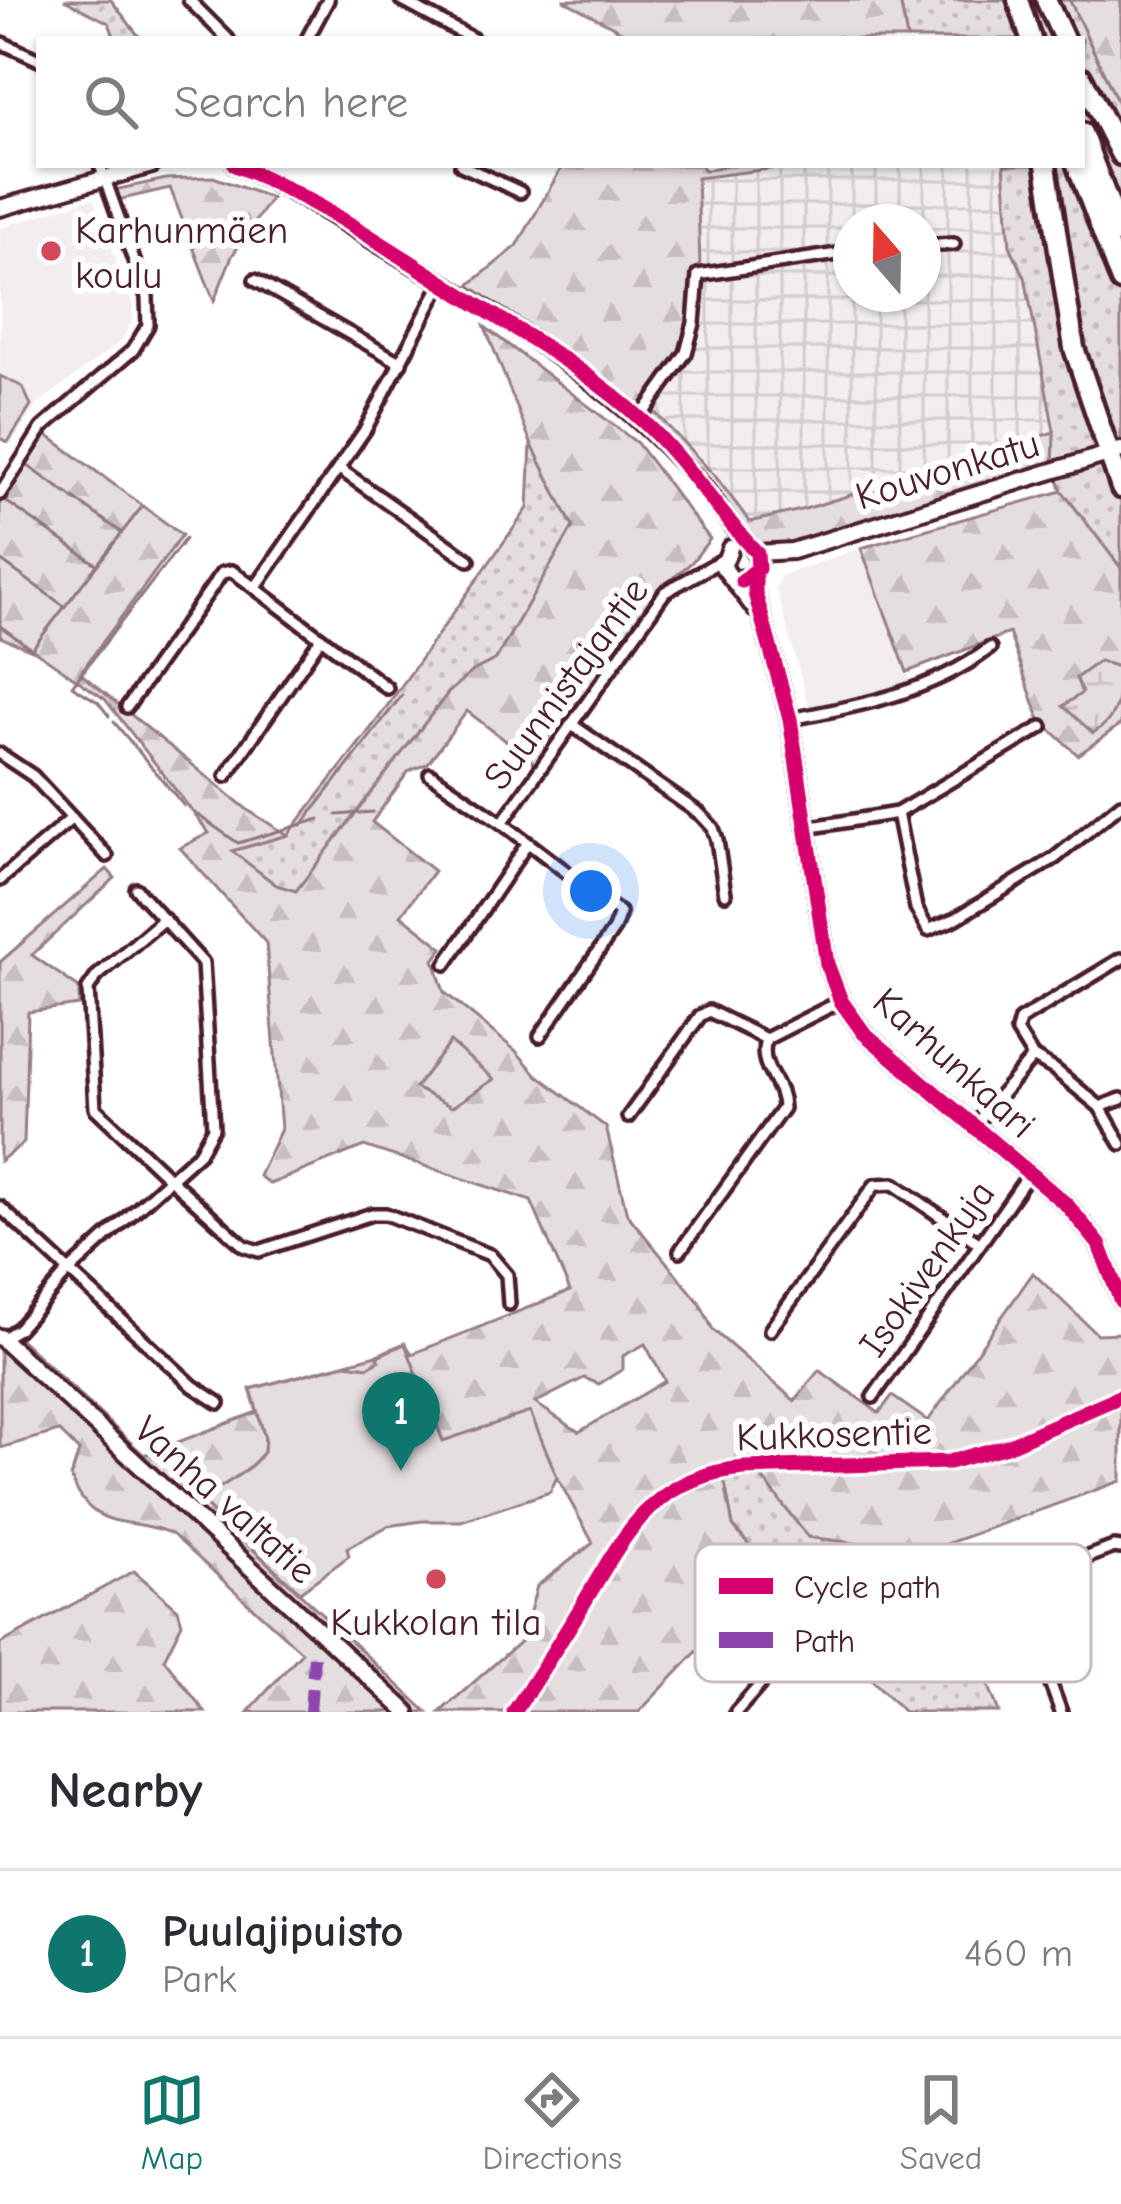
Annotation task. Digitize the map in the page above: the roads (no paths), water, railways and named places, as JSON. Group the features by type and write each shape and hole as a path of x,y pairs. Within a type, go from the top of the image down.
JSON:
{"highway":[{"path":"1018,0 1027,36"},
{"path":"1042,0 1049,36"},
{"path":"1042,0 1062,36"},
{"path":"1085,84 1121,155"},
{"path":"1085,141 1121,235"},
{"path":"1046,168 1070,328 1114,452 1121,488"},
{"path":"1078,168 1121,280"}],"street":[{"path":"189,0 225,36"},
{"path":"309,36 328,0"},
{"path":"400,0 467,36"},
{"path":"0,42 36,59"},
{"name":"Karhunkaari","path":"243,168 311,203 545,347 640,418 721,510 755,561 755,593 790,719 827,964 841,1001 864,1033 1066,1205 1099,1244 1121,1300"},
{"path":"468,168 520,192"},
{"path":"0,208 102,171 147,297 148,326 133,350 42,428 0,494"},
{"path":"941,245 955,244"},
{"path":"640,418 686,353 698,274 833,255"},
{"path":"255,280 401,363"},
{"path":"255,588 341,470 442,282"},
{"name":"Kouvonkatu","path":"755,561 1114,452"},
{"path":"341,470 469,560"},
{"name":"Karhunkaari","path":"721,510 728,565 766,629"},
{"path":"728,565 755,561"},
{"path":"728,565 755,561"},
{"name":"Suunnistajantie","path":"430,774 502,823 665,592 693,576 728,565"},
{"path":"127,706 222,573 232,571 387,688"},
{"path":"226,776 322,638"},
{"path":"790,719 854,707 918,687 970,663 990,648"},
{"path":"572,724 713,828 725,894"},
{"path":"806,828 898,813 1042,727"},
{"path":"0,754 33,776 107,856"},
{"path":"898,813 916,908 928,929 955,919 1055,858 1121,804"},
{"path":"0,880 72,818"},
{"path":"502,823 620,913 614,929 540,1036"},
{"path":"446,964 527,844"},
{"path":"1,1339 18,1329 68,1272 199,1154 213,1128 203,963 136,889"},
{"path":"164,919 97,976 86,996 95,1108 244,1246 273,1249 371,1214 386,1214 490,1255 507,1275 509,1304"},
{"path":"1121,959 1020,1020 1017,1031 1033,1057 1100,1107 1121,1144"},
{"path":"628,1117 700,1016 709,1011 766,1039 841,1001"},
{"path":"680,1251 784,1108 784,1097 764,1064 766,1039"},
{"path":"973,1127 1033,1057"},
{"path":"1100,1107 1121,1100"},
{"name":"Isokivenkuja","path":"873,1397 1029,1174"},
{"path":"770,1330 875,1185 894,1184 980,1244"},
{"path":"0,1207 193,1386 219,1403"},
{"name":"Vanha valtatie","path":"1,1339 407,1712"},
{"path":"1091,1556 1121,1548"},
{"path":"736,1712 763,1682"},
{"path":"1050,1682 1061,1712"}],"waterway":[{"path":"28,466 121,532"},
{"path":"4,500 96,564"},
{"path":"0,626 32,649 141,508"},
{"path":"109,716 98,702 72,686 185,539"},
{"path":"0,560 64,606"},
{"path":"302,825 402,695"},
{"path":"114,722 184,806"},
{"path":"337,815 373,812"},
{"path":"195,813 238,843 320,819"}],"place":[{"name":"Karhunmäen koulu","path":"51,251"},
{"name":"Puulajipuisto","path":"401,1471"},
{"name":"Kukkolan tila","path":"436,1579"}]}
